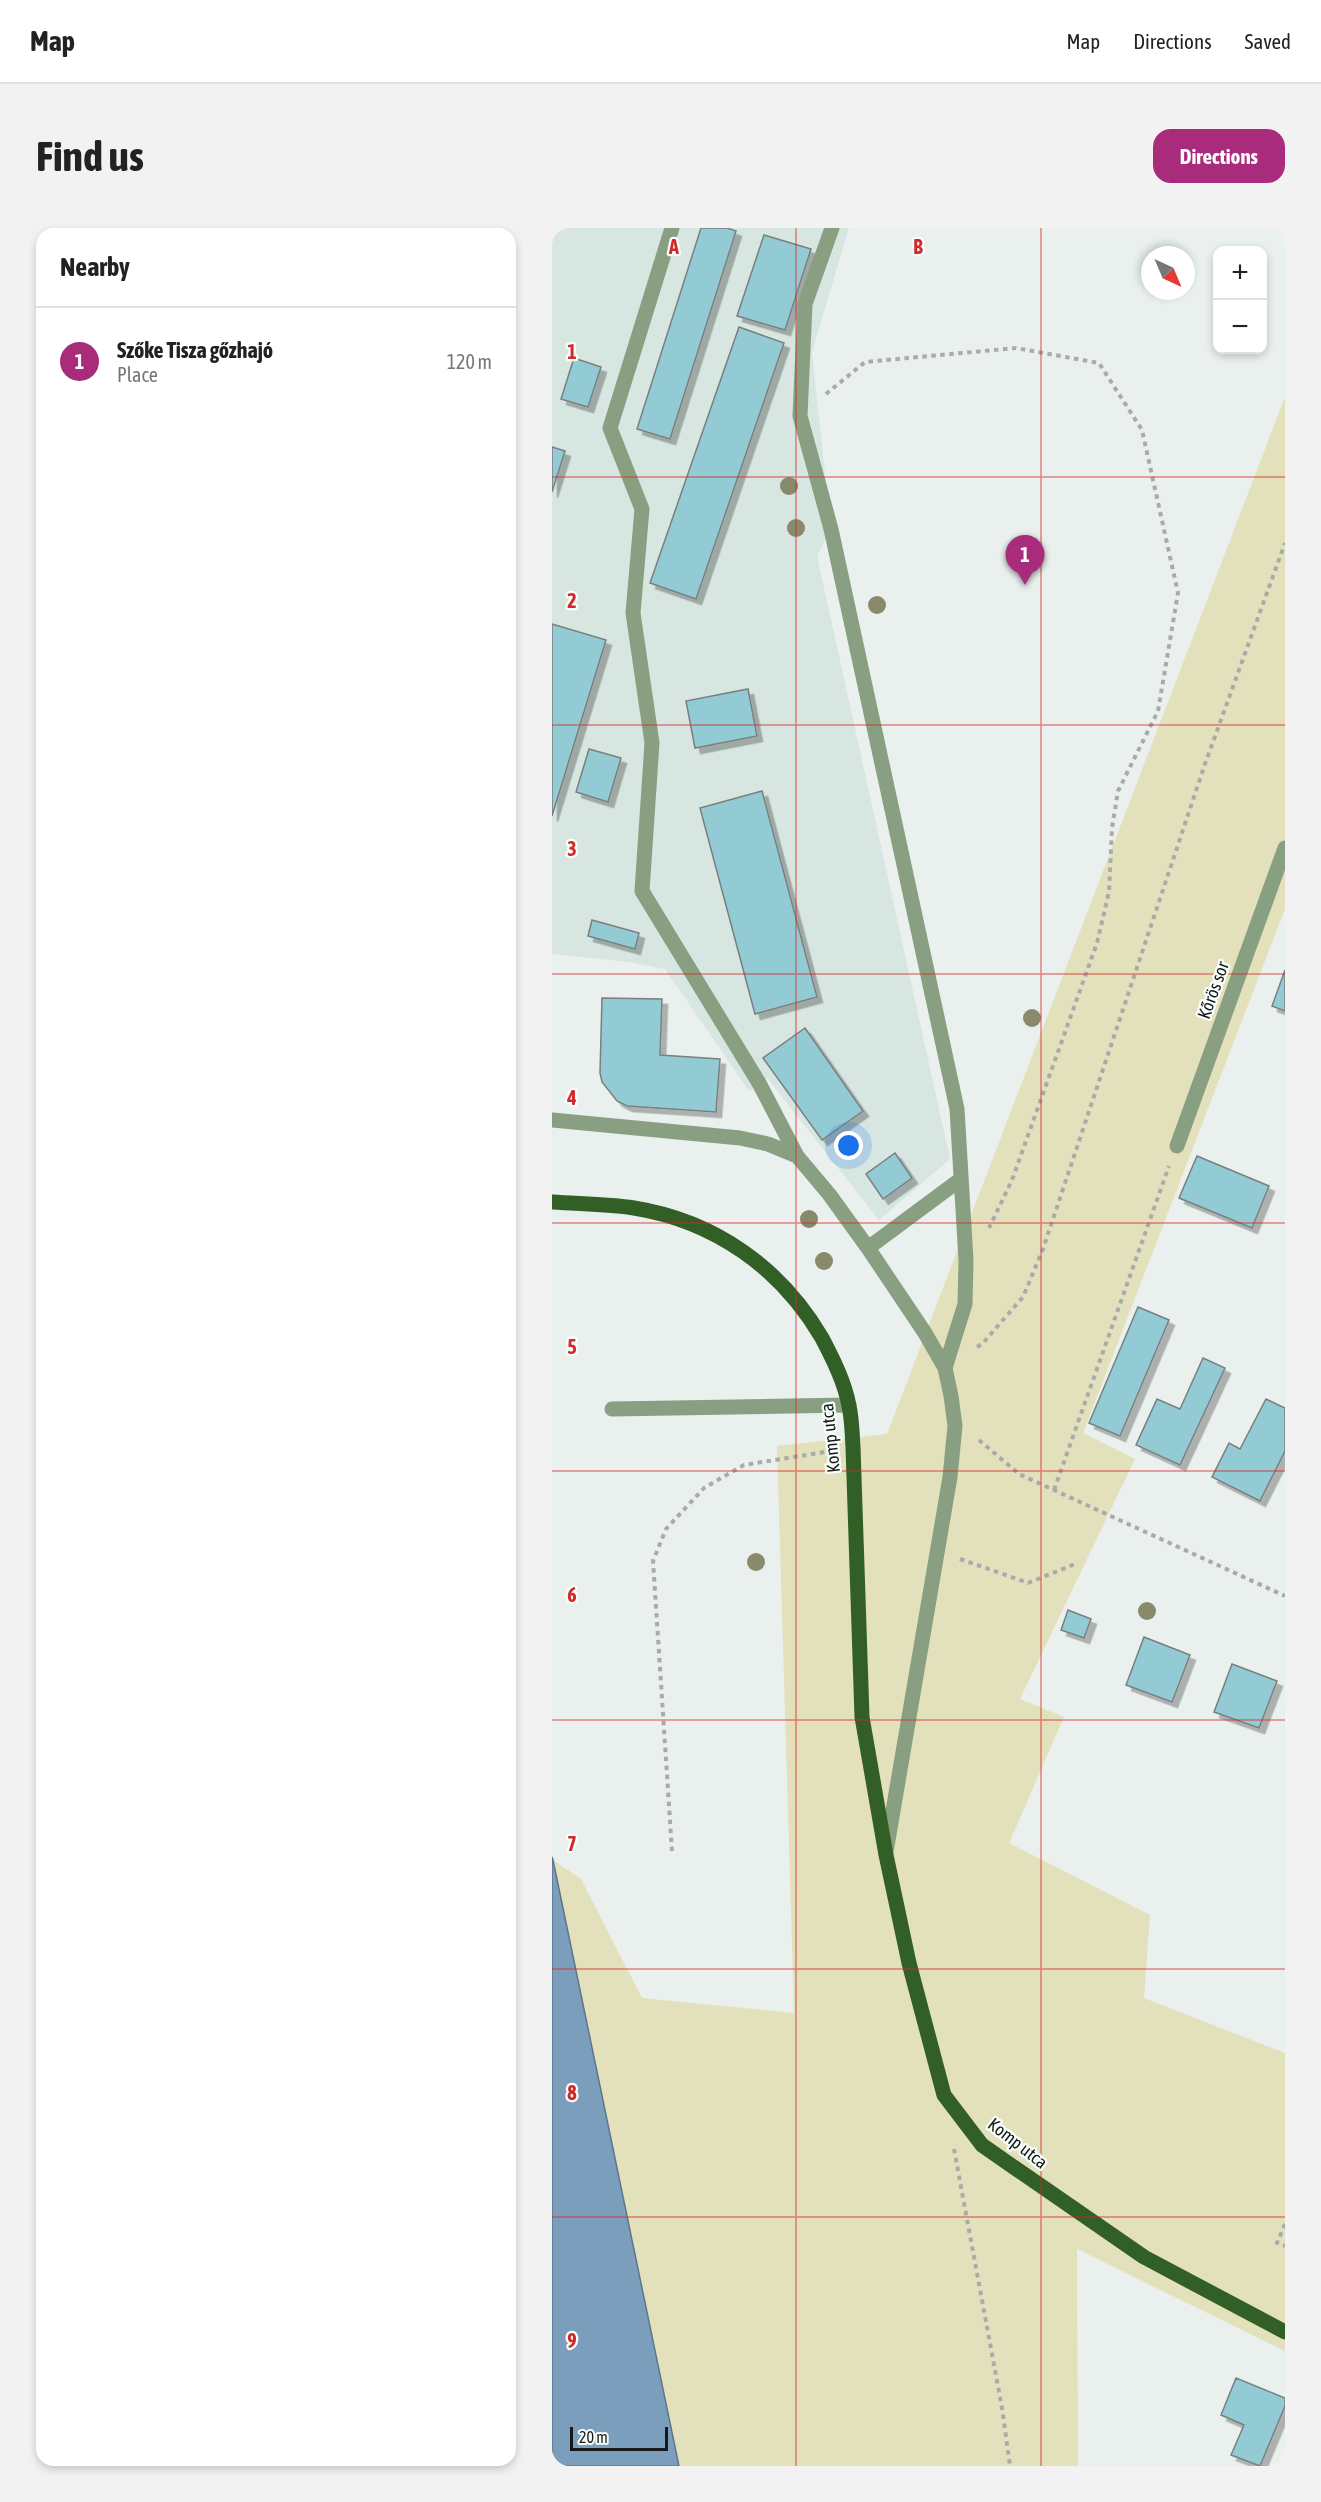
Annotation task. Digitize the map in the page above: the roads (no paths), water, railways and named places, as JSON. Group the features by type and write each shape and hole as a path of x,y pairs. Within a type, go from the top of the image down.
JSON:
{"main road":[{"name":"Komp utca","path":"552,1202 634,1208 681,1221 732,1242 775,1276 795,1298 827,1348 849,1405 853,1447 862,1717 886,1855 909,1964 944,2096 982,2145 1015,2168 1144,2257 1285,2332"}],"street":[{"path":"672,228 610,428 642,509 633,612 652,743 642,891 759,1083 797,1156"},
{"path":"832,228 805,304 800,416 831,529 957,1109 966,1260 965,1304 945,1368"},
{"name":"Kőrös sor","path":"1177,1146 1285,848"},
{"name":"Komp utca","path":"552,1120 740,1138 768,1144 797,1156 829,1194 868,1248 925,1333 945,1368 955,1426 950,1477 886,1855"},
{"path":"868,1248 961,1179"},
{"path":"612,1409 849,1405"}],"water":[{"path":"552,1857 553,1860 679,2466 552,2466"}],"place":[{"name":"Szőke Tisza gőzhajó","path":"1025,585"}]}
